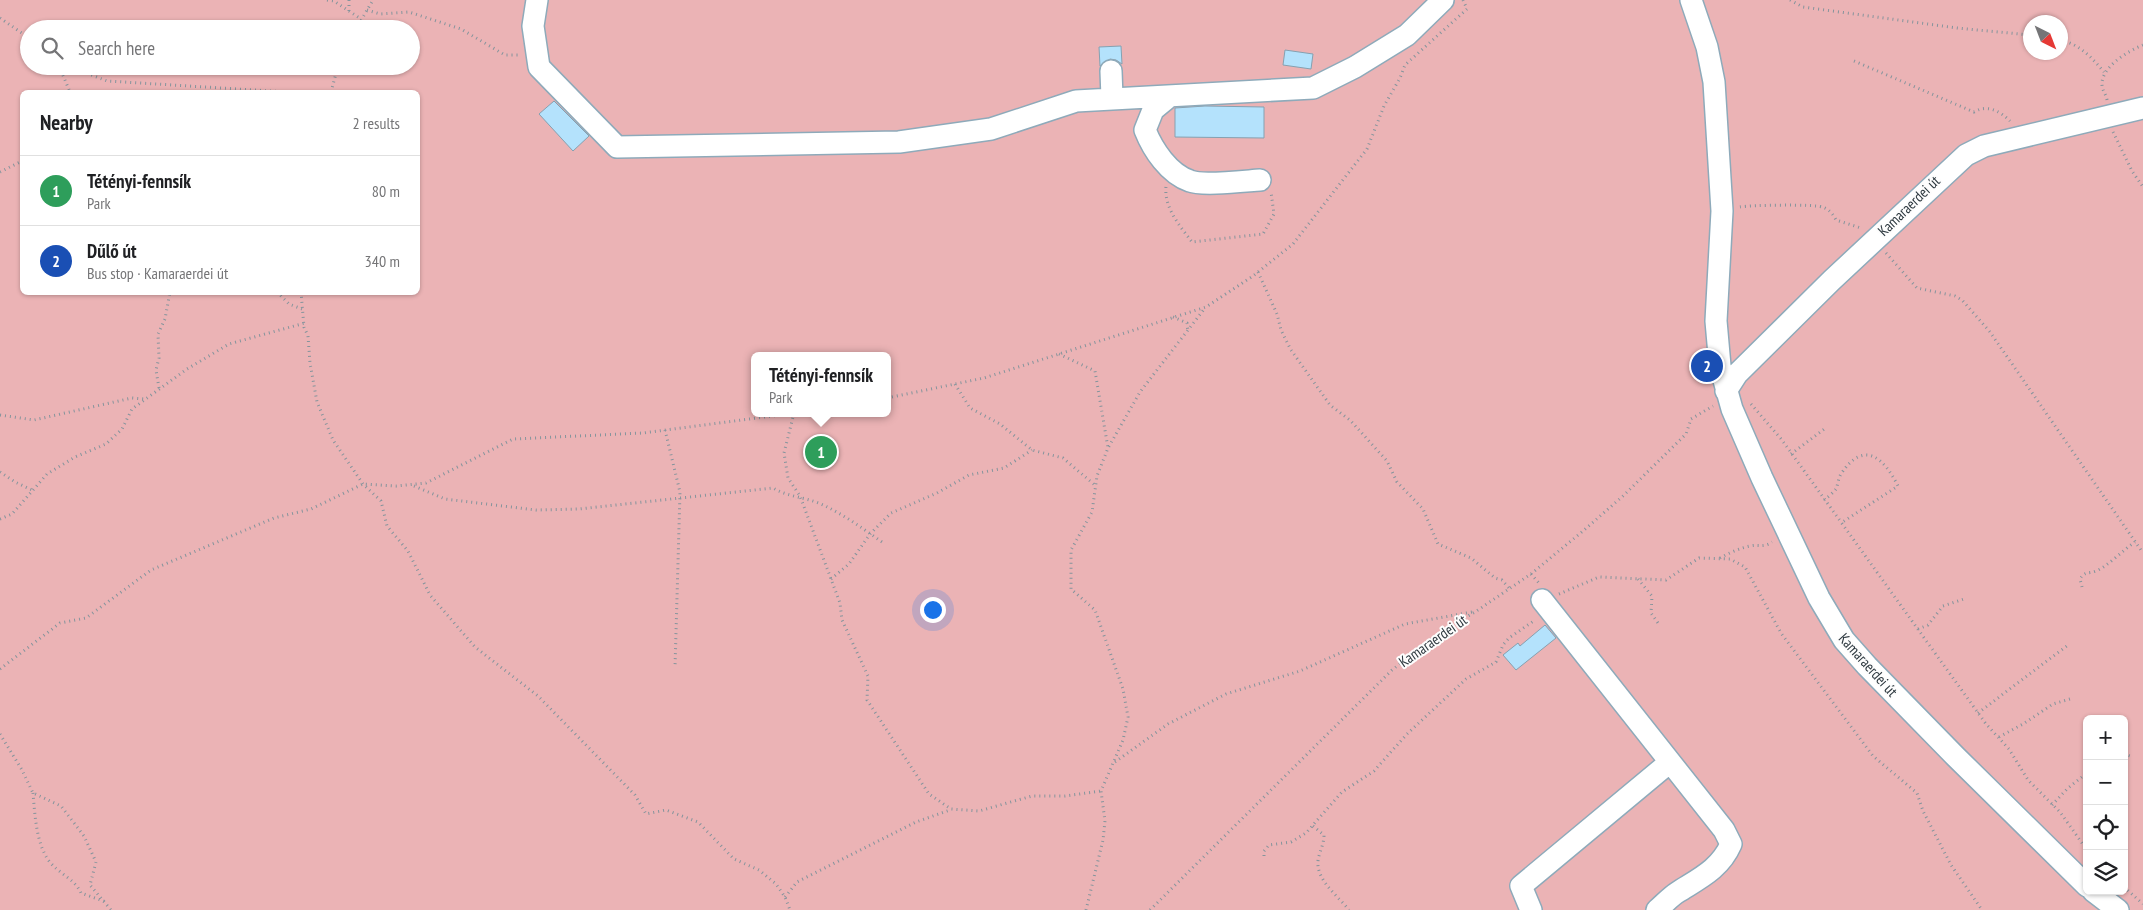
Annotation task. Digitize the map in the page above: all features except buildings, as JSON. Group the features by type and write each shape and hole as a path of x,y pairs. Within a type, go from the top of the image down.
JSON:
{"street":[{"path":"537,0 533,26 539,67 618,148 899,142 991,129 1076,101 1313,88 1355,67 1407,35 1443,0"},
{"name":"Kamaraerdei út","path":"1691,0 1707,48 1714,82 1722,211 1716,321 1720,366 1726,391 1758,469 1819,598 1844,640 1969,770 2083,882"},
{"path":"1111,71 1112,98"},
{"path":"1170,96 1153,110 1144,130 1152,147 1168,166 1190,182 1260,180"},
{"name":"Kamaraerdei út","path":"1726,391 1737,374 1874,240 1966,155 1984,146 2014,138 2143,108"},
{"path":"1548,600 1670,762 1724,830 1731,844 1725,858 1716,868 1675,894 1657,910"},
{"path":"1531,910 1521,886 1670,762"},
{"path":"2098,895 2118,910"}],"path":[{"path":"327,0 334,1 361,19 373,0"},
{"path":"349,0 349,12"},
{"path":"1086,910 1104,840 1101,791 1127,726 1123,690 1095,610 1071,590 1071,550 1092,512 1096,486 1108,448 1140,392 1206,308 1258,272 1292,244 1366,149 1384,106 1405,65 1467,9 1464,0"},
{"path":"1790,0 1803,7 1957,28 2023,33"},
{"path":"367,10 380,14 409,12 461,29 505,55 537,56"},
{"path":"0,18 20,32"},
{"path":"2068,42 2089,55 2104,72 2132,49 2143,44"},
{"path":"1854,61 1974,112 1980,108 1990,108 2002,114 2011,122 2014,138"},
{"path":"63,75 69,90"},
{"path":"91,75 107,81 232,90"},
{"path":"332,90 336,75"},
{"path":"0,172 20,163"},
{"path":"1168,166 1165,197 1177,222 1192,242 1263,234 1274,214 1270,183 1260,180"},
{"path":"1722,211 1754,204 1822,206 1832,212 1836,220 1858,227 1874,240 1917,288 1955,296 1972,311 2018,371 2143,553"},
{"path":"1258,272 1277,314 1281,330 1292,350 1330,405 1350,420 1387,461 1397,482 1423,509 1438,544 1471,558 1495,578 1502,580 1510,589"},
{"path":"159,388 156,370 160,358 158,334 164,319 169,295"},
{"path":"280,295 289,304 302,309"},
{"path":"301,295 304,327 308,336 310,363 317,402 333,440 363,484 381,502 387,526 408,551 430,595 475,647 538,696 635,795 646,814 666,810 698,822 734,859 759,870 776,884 785,896 790,910"},
{"path":"891,397 984,378 1172,317 1206,308"},
{"path":"1172,317 1187,323 1188,332"},
{"path":"0,519 12,514 47,474 75,458 106,444 122,429 132,409 159,388 229,344 305,323"},
{"path":"1059,354 1095,371 1108,448"},
{"path":"955,384 970,408 1000,424 1032,450 1063,458 1096,486"},
{"name":"Kamaraerdei út","path":"1150,910 1392,670 1442,631 1510,589 1623,496 1686,434 1691,419 1714,406 1726,391"},
{"path":"0,415 34,420 132,398 145,399"},
{"path":"1747,400 1791,454 1978,713 2009,749 2028,780 2052,805 2083,845"},
{"path":"0,669 60,623 86,618 150,570 274,518 311,509 363,484 412,486 426,483 513,439 665,430 764,417"},
{"path":"793,417 784,454 788,478 800,496 840,603 842,620 868,676 867,700 929,794 951,809"},
{"path":"1791,454 1827,428"},
{"path":"665,430 680,498 675,668"},
{"path":"831,580 849,564 870,534 891,513 937,493 968,475 1004,468 1032,450"},
{"path":"1824,500 1836,489 1845,469 1857,458 1873,456 1881,459 1889,468 1898,486 1841,524"},
{"path":"0,472 32,490"},
{"path":"412,486 445,499 536,510 579,509 773,488 784,494 800,496 843,515 882,542"},
{"path":"1720,558 1732,551 1749,546 1767,546 1774,541"},
{"path":"2082,587 2080,580 2082,575 2086,572 2096,571 2135,542"},
{"path":"1264,856 1264,851 1269,844 1291,842 1314,826 1334,799 1374,771 1407,734 1466,679 1496,662 1503,645 1509,638 1541,616 1548,600 1599,577 1666,580 1699,558 1720,558 1730,559 1745,567 1781,633 1873,756 1917,792 1923,812 1952,864 1982,910"},
{"path":"1638,579 1652,596 1651,613 1658,623"},
{"path":"1918,630 1928,625 1943,606 1964,599"},
{"path":"1113,764 1168,724 1226,694 1300,671 1405,624 1475,612"},
{"path":"1978,713 2068,645"},
{"path":"1998,737 2053,704 2070,699"},
{"path":"0,734 22,770 33,793 37,830 48,860 64,876 77,883 81,893 106,902"},
{"path":"2052,805 2068,788 2083,776"},
{"path":"785,896 797,882 916,822 951,809 980,811 1032,796 1064,796 1101,791"},
{"path":"33,793 61,806 84,836 96,862 90,885 106,902 110,910"},
{"path":"1314,826 1324,835 1324,844 1318,863 1319,874 1349,910"},
{"path":"2128,891 2143,904"}],"shaded area":[{"path":"0,0 2143,0 2143,910 0,910"}],"place":[{"name":"Dűlő út","path":"1707,366"},
{"name":"Tétényi-fennsík","path":"821,452"}]}
